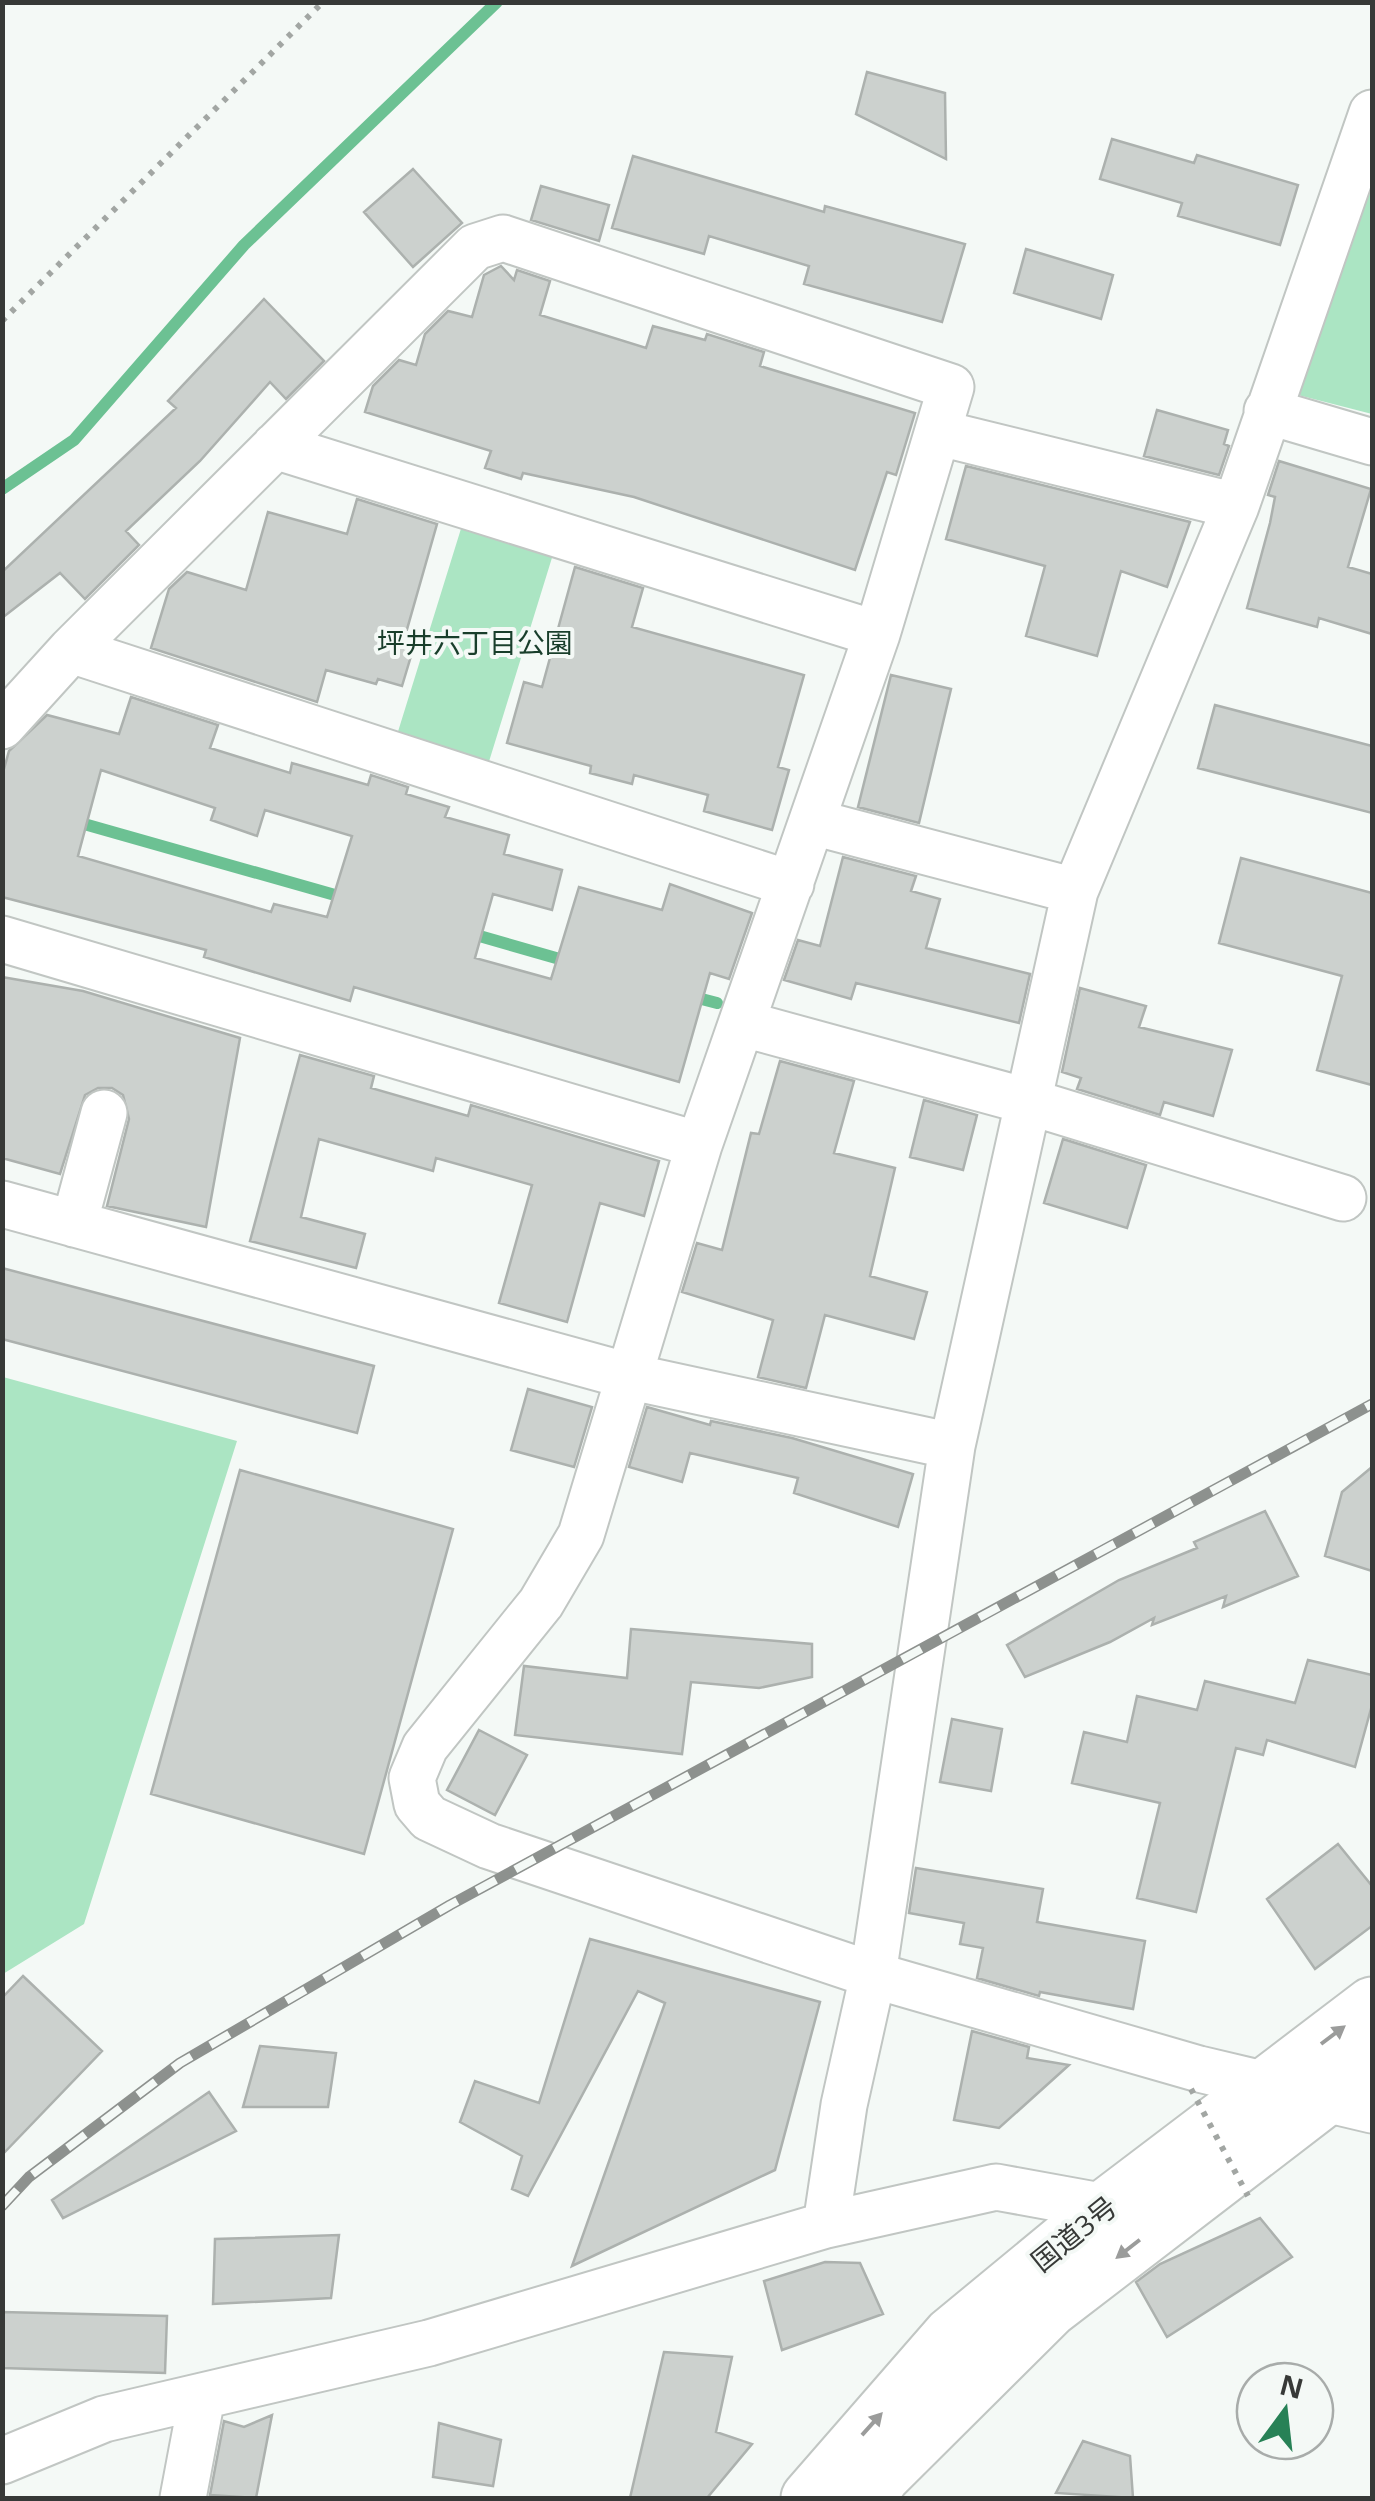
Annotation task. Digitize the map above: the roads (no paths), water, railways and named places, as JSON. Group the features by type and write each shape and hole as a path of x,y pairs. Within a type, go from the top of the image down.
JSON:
{"highway":[{"name":"国道3号","path":"809,2498 951,2334 1106,2207 1372,2004"},
{"name":"国道3号","path":"867,2498 882,2476 1050,2309 1239,2184 1350,2104 1372,2062"}],"street":[{"path":"826,2225 844,2105 873,1975 952,1446 1075,891 1236,506 1372,114"},
{"path":"2,726 71,650 475,246 503,238 951,386 877,634 699,1144 632,1377 581,1535 540,1602 426,1747 412,1778 417,1804 429,1818 488,1846 873,1975 1199,2069 1350,2104"},
{"path":"1268,411 1372,442"},
{"path":"940,433 1236,506"},
{"path":"276,446 877,634"},
{"path":"71,650 791,884"},
{"path":"813,822 1075,891"},
{"path":"2,940 699,1144"},
{"path":"744,1024 1030,1102 1343,1198"},
{"path":"74,1224 104,1112"},
{"path":"2,1204 632,1377 952,1446"},
{"path":"2,2461 104,2419 429,2343 826,2225 996,2186 1106,2207 1239,2184"},
{"path":"183,2498 202,2396"}],"waterway":[{"path":"2,489 74,440 244,245 497,2"},
{"path":"70,820 349,899"},
{"path":"469,933 570,962"},
{"path":"690,996 717,1003"}],"railway":[{"path":"2,2206 29,2177 180,2063 450,1905 1372,1404"}],"park label":[{"name":"坪井六丁目公園","path":"475,643"}]}
